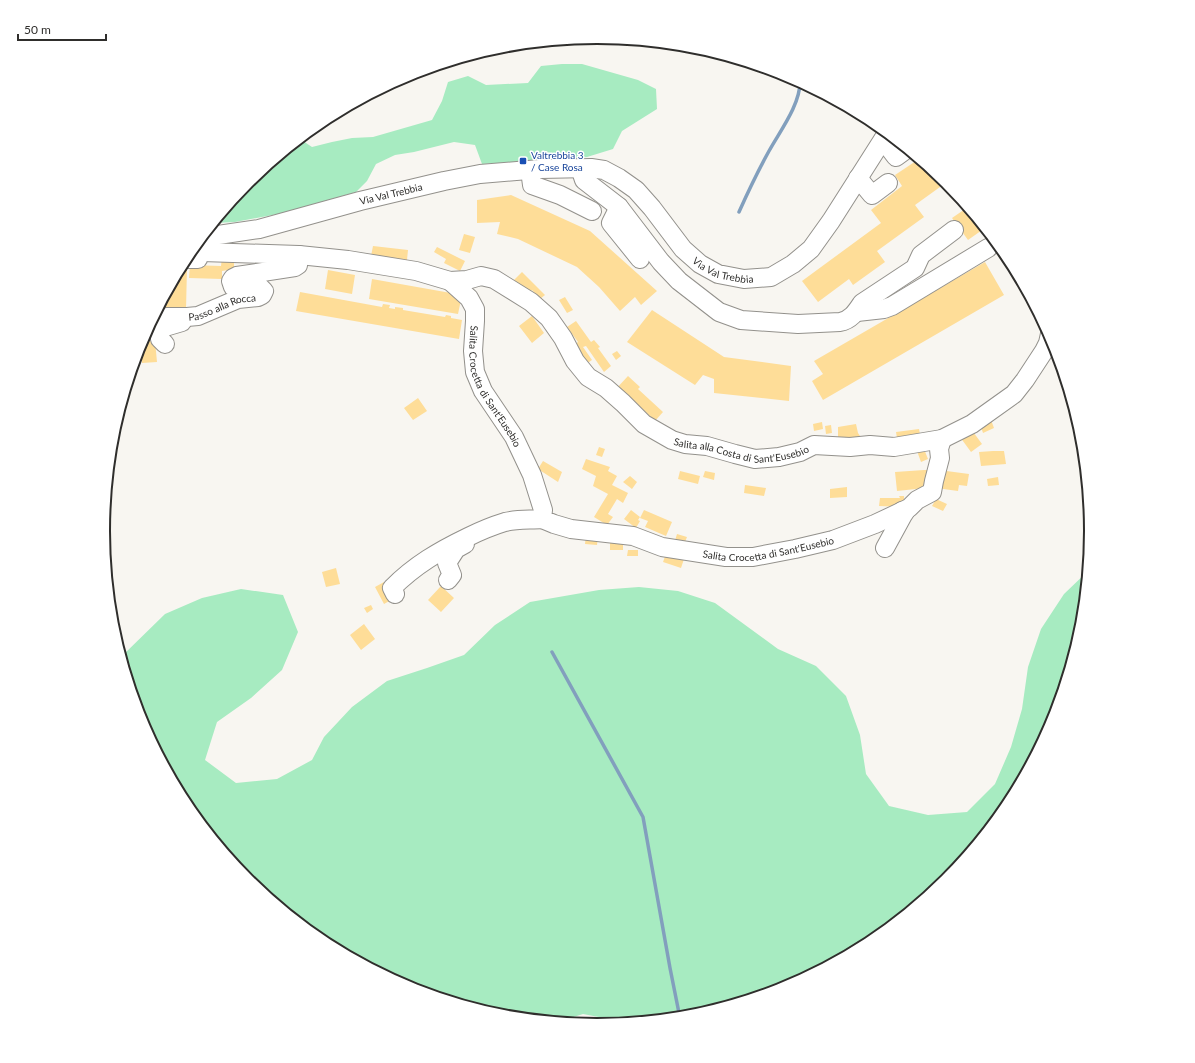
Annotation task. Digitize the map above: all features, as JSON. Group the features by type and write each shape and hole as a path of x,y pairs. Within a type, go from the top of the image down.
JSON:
{"street":[{"name":"Via Val Trebbia","path":"201,249 218,235 259,229 360,201 451,180 480,174 530,170 591,168 604,170 636,190 652,208 683,249 700,264 718,274 744,279 771,277 793,264 811,249 884,138"},
{"name":"Via Val Trebbia","path":"887,140 896,157 903,152"},
{"path":"580,168 584,180 619,207 661,262 679,281 719,312 741,320 798,324 846,321 856,312 862,303 914,268 921,255 954,230"},
{"path":"530,170 532,186 560,195 592,211"},
{"path":"858,178 872,196 888,183"},
{"path":"619,207 611,223 640,259"},
{"path":"856,312 884,309 892,306 988,248"},
{"name":"Via Val Trebbia","path":"199,252 299,254 416,271 450,281"},
{"name":"Passo alla Rocca","path":"159,318 168,316 198,316 238,299 258,297 262,295 264,291 260,287 233,288 231,281 233,278 236,276 298,266 299,254"},
{"name":"Salita alla Costa di Sant'Eusebio","path":"450,281 467,280 481,276 488,277 494,279 531,302 549,318 588,377 606,388 644,424 672,440 685,444 707,446 755,459 779,457 800,452 814,445 850,448 870,445 894,447 942,438 972,424 1014,394 1025,380 1048,344"},
{"name":"Salita Crocetta di Sant'Eusebio","path":"450,281 469,298 475,309 476,321 473,351 475,372 483,392 514,437 532,475 543,510 542,519"},
{"path":"166,344 160,339 159,332 165,327 182,322 187,317"},
{"name":"Salita Crocetta di Sant'Eusebio","path":"395,594 392,588 415,567 439,551 483,530 506,522 542,519 571,529 633,536 662,547 726,557 753,556 833,540 875,524 909,508 917,500 932,492 940,458 939,449 942,438"},
{"path":"885,548 903,515 904,512 902,511"},
{"path":"448,580 452,575 447,564 456,549 470,541 470,536"}],"green space":[{"path":"582,64 638,80 656,89 657,109 622,131 613,149 587,157 482,164 475,145 454,142 395,155 376,164 367,181 356,192 283,213 235,222 221,223 253,187 276,165 305,142 312,147 352,138 373,137 432,120 442,101 448,82 468,76 486,85 528,83 541,66"},
{"path":"1083,576 1076,627 1059,688 1048,718 1020,775 1003,802 964,853 942,876 919,898 868,937 813,969 784,982 724,1002 693,1010 629,1018 608,1019 583,1014 570,1018 534,1015 502,1010 471,1002 411,982 382,969 327,937 276,898 253,876 231,853 192,802 160,747 147,718 126,653 165,614 202,598 241,589 283,595 298,632 282,670 251,698 217,722 205,760 236,783 277,779 312,760 324,737 352,707 387,681 464,655 495,625 530,602 599,590 639,587 678,591 715,603 778,649 816,666 846,696 860,735 866,774 889,806 928,815 967,812 995,784 1011,747 1022,709 1028,667 1041,629 1064,594"}],"building":[{"path":"915,162 941,186 915,205 924,217 877,251 885,262 853,285 849,279 818,302 802,281 881,223 871,210 902,186 895,175"},
{"path":"511,195 590,231 657,291 641,305 635,297 620,311 599,287 577,267 518,239 497,234 500,222 477,223 477,200"},
{"path":"964,210 981,231 968,240 952,218"},
{"path":"464,234 475,237 470,253 459,250"},
{"path":"373,246 408,250 407,260 371,256"},
{"path":"437,247 465,261 460,271 444,263 446,259 434,252"},
{"path":"222,257 234,257 234,269 222,271 222,279 189,278 190,265 221,266"},
{"path":"985,262 1004,295 823,400 812,381 823,374 814,361"},
{"path":"187,269 186,310 164,309"},
{"path":"328,270 355,275 352,294 325,289"},
{"path":"522,272 545,295 540,299 532,290 528,294 514,280"},
{"path":"372,279 462,295 458,314 369,299"},
{"path":"300,292 382,307 383,304 390,305 389,308 403,308 403,310 445,317 446,315 451,316 451,318 462,320 459,339 296,311"},
{"path":"565,297 573,310 567,313 559,300"},
{"path":"652,310 724,357 791,366 789,401 714,393 714,379 703,375 695,385 627,342"},
{"path":"532,316 544,333 532,343 519,326"},
{"path":"576,321 591,342 594,340 600,347 598,348 611,366 604,372 586,346 583,347 592,360 583,366 570,348 578,342 567,327"},
{"path":"149,341 155,341 157,362 142,363 142,360"},
{"path":"617,351 621,356 616,360 612,354"},
{"path":"628,376 640,387 638,389 663,412 655,421 630,397 627,401 615,390"},
{"path":"418,398 427,411 413,420 404,408"},
{"path":"991,420 994,428 983,433 980,424"},
{"path":"822,422 823,429 814,431 813,424"},
{"path":"856,424 858,433 864,442 838,443 838,427"},
{"path":"831,425 832,433 826,434 825,426"},
{"path":"919,429 921,439 898,444 896,432"},
{"path":"971,429 982,444 971,452 960,437"},
{"path":"599,447 605,449 602,457 596,455"},
{"path":"924,449 928,459 921,462 917,451"},
{"path":"1004,451 1006,464 981,466 979,452"},
{"path":"586,459 610,467 608,471 617,476 612,485 628,493 623,503 617,499 608,514 613,517 607,525 594,517 608,494 593,486 596,476 582,469"},
{"path":"543,461 562,472 558,482 538,469"},
{"path":"930,470 925,488 897,491 895,472"},
{"path":"939,470 969,474 967,486 959,485 958,491 936,488"},
{"path":"680,471 700,476 698,484 678,479"},
{"path":"705,471 715,473 714,480 703,477"},
{"path":"630,476 637,482 632,489 623,482"},
{"path":"998,477 999,485 988,486 987,479"},
{"path":"745,485 766,488 764,496 744,493"},
{"path":"847,487 847,497 830,498 830,489"},
{"path":"899,496 904,496 904,507 879,506 880,498 900,498"},
{"path":"936,499 947,504 943,511 932,506"},
{"path":"631,510 640,517 638,520 640,521 636,528 624,519"},
{"path":"644,510 672,522 666,536 645,527 648,521 640,518"},
{"path":"677,534 687,537 683,547 674,544"},
{"path":"586,535 598,536 597,545 585,544"},
{"path":"610,537 623,537 623,550 610,550"},
{"path":"628,550 638,550 638,556 627,556"},
{"path":"667,551 686,553 681,568 663,562"},
{"path":"336,568 340,584 326,587 322,572"},
{"path":"384,582 393,599 384,604 375,587"},
{"path":"441,586 454,598 441,612 428,600"},
{"path":"371,605 373,609 367,613 364,608"},
{"path":"364,624 375,639 361,650 350,635"}],"waterway":[{"path":"739,212 765,159 789,118 797,100 799,88"},
{"path":"552,652 643,817 679,1012"}],"place":[{"name":"Valtrebbia 3 / Case Rosa","path":"523,161"}]}
